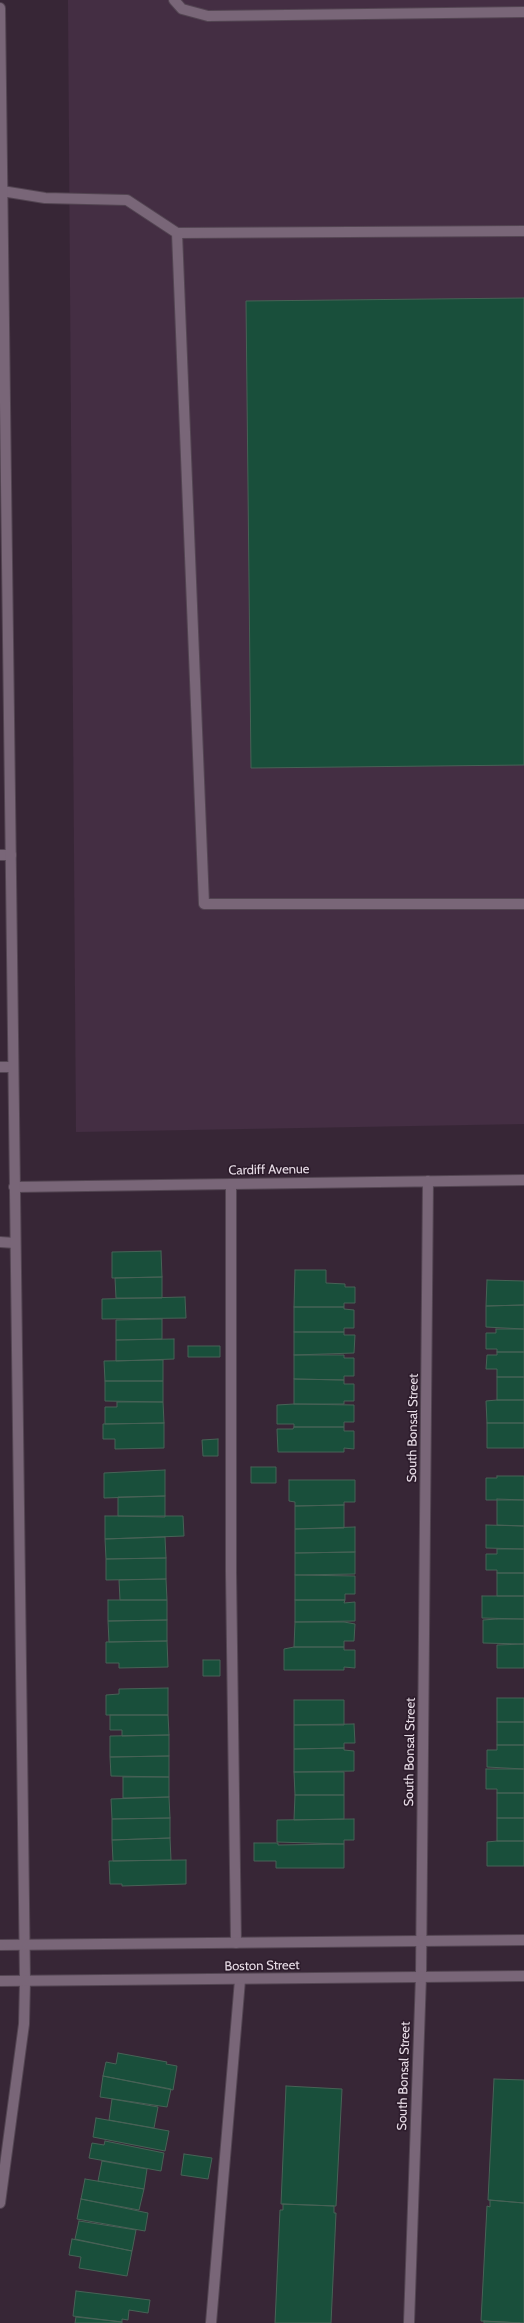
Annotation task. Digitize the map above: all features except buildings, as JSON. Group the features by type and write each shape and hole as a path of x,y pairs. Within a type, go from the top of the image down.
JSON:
{"street":[{"path":"174,0 182,9 208,16 524,12"},
{"path":"0,8 5,854 13,1067 24,1945 24,2024 0,2203"},
{"path":"1,191 45,198 127,200 177,233 524,231"},
{"path":"177,233 204,904 524,904"},
{"path":"0,1067 13,1067"},
{"name":"Cardiff Avenue","path":"14,1187 524,1180"},
{"name":"South Bonsal Street","path":"409,2323 421,1976 428,1181"},
{"path":"231,1184 231,1572 236,1943"},
{"path":"0,1242 15,1243"},
{"name":"Boston Street","path":"0,1945 524,1940"},
{"name":"Boston Street","path":"0,1981 240,1980 421,1976 524,1976"},
{"path":"210,2323 240,1980"}],"shaded area":[{"path":"68,0 524,0 524,1124 76,1132"}]}
